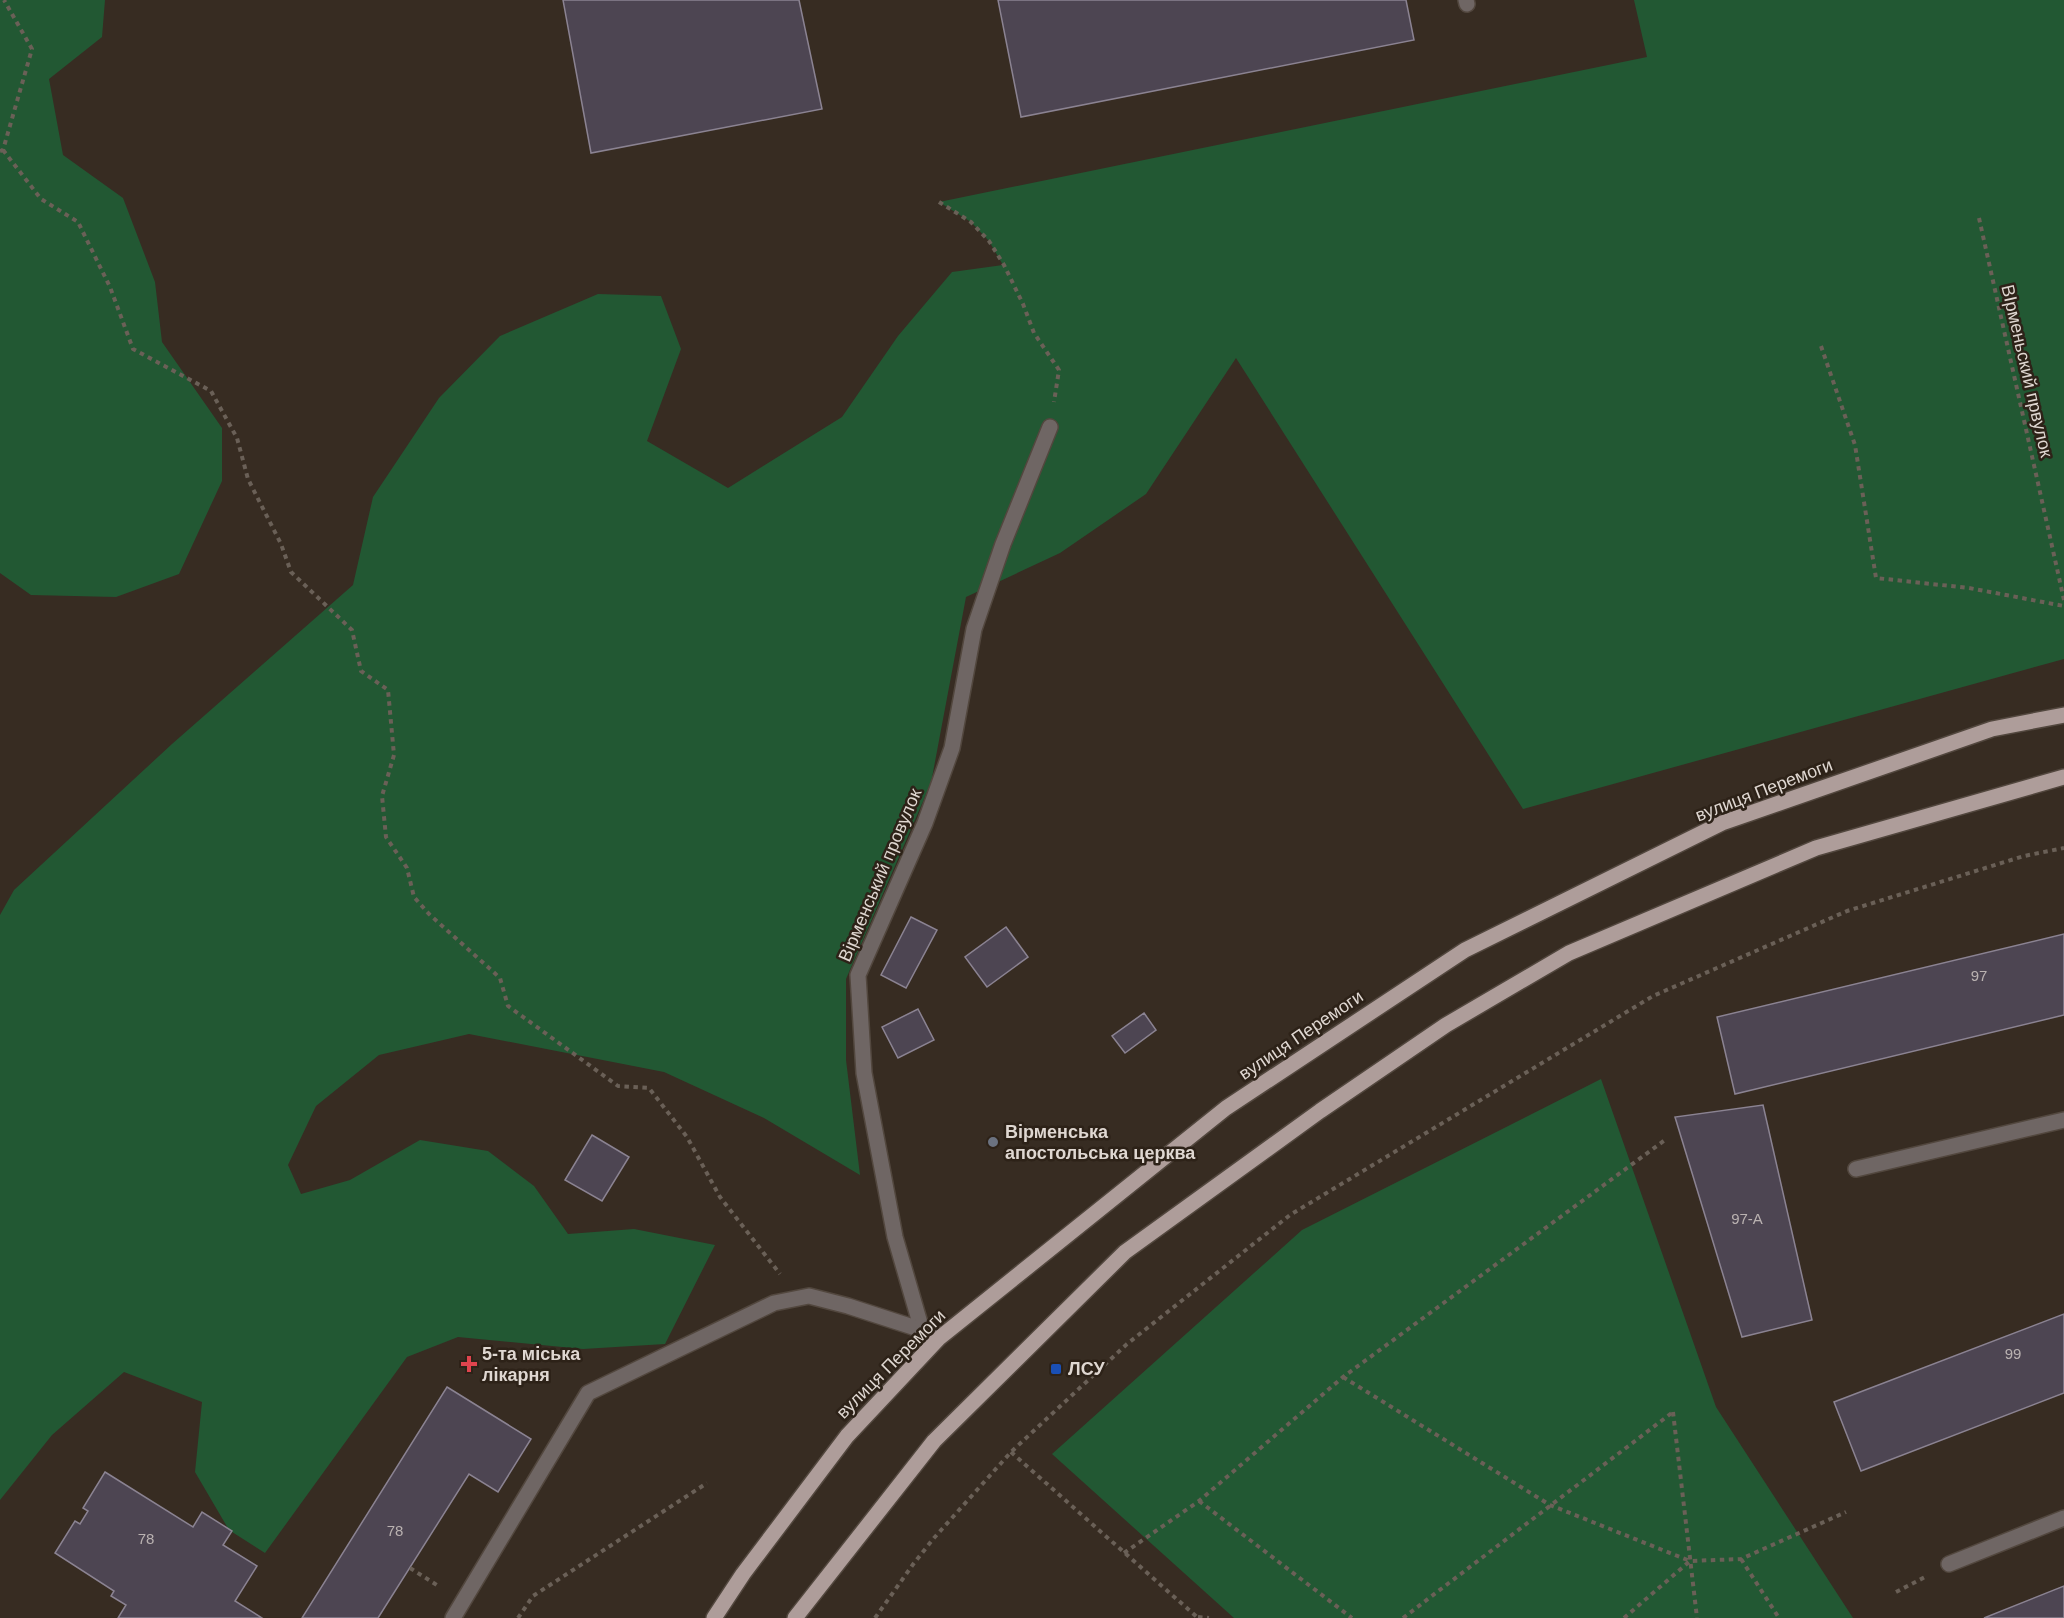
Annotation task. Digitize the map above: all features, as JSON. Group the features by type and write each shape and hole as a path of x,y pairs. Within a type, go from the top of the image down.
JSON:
{"main road":[{"name":"вулиця Перемоги","path":"714,1618 743,1574 847,1436 939,1339 1226,1108 1465,950 1722,823 1992,729 2064,715"},
{"path":"795,1618 934,1441 1125,1252 1320,1111 1446,1025 1569,953 1816,848 2064,777"}],"street":[{"name":"Вірменський провулок","path":"922,1330 895,1237 864,1072 858,975 925,823 952,748 974,629 1003,544 1050,427"},
{"path":"1856,1169 2064,1120"},
{"path":"453,1618 588,1393 774,1303 809,1296 922,1330 939,1339"},
{"path":"1949,1564 2064,1518"}],"path":[{"path":"4,0 32,49 1,150 41,199 78,222 110,287 133,349 211,391 237,438 248,479 281,544 291,572 352,630 361,670 388,690 394,755 382,796 386,837 407,868 414,897 429,914 500,978 508,1006 618,1086 649,1088 687,1137 720,1197 777,1272 809,1296"},
{"path":"939,202 971,222 989,240 1023,304 1034,333 1059,370 1050,427"},
{"name":"ВІрменьский првулок","path":"1979,218 2064,600"},
{"path":"1821,346 1855,445 1876,578 1969,588 2064,606"},
{"path":"875,1618 927,1546 1011,1452 1127,1344 1290,1215 1647,999 1847,911 2024,856 2064,848"},
{"path":"1124,1552 1199,1501 1343,1377 1665,1140"},
{"path":"1343,1377 1550,1505 1690,1561 1741,1559 1846,1512"},
{"path":"1403,1618 1673,1412 1697,1618"},
{"path":"1011,1452 1197,1617 1209,1618"},
{"path":"518,1618 533,1596 707,1483"},
{"path":"1199,1501 1352,1618"},
{"path":"1741,1559 1779,1618"},
{"path":"1624,1618 1690,1561"},
{"path":"1896,1592 1949,1564"}],"green space":[{"path":"0,0 105,0 102,37 49,79 63,155 123,198 155,282 162,342 222,428 222,481 179,574 116,597 31,595 0,573"},
{"path":"1634,0 2064,0 2064,659 1523,809 1236,358 1146,494 1060,553 966,597 931,783 846,979 846,1060 860,1175 764,1118 664,1072 469,1034 379,1055 316,1106 288,1165 301,1194 350,1180 420,1140 488,1151 534,1186 568,1234 634,1229 715,1245 665,1344 583,1349 458,1337 407,1357 265,1553 229,1530 195,1472 202,1402 124,1372 52,1435 0,1500 0,915 14,890 172,744 353,585 373,497 439,398 500,336 598,294 661,296 681,349 647,441 728,488 842,417 898,336 952,272 1003,265 989,241 971,222 939,202 1647,57"},
{"path":"1601,1079 1716,1407 1853,1618 1234,1618 1052,1454 1302,1230"}],"building":[{"path":"563,0 799,0 822,109 591,153"},
{"path":"998,0 1406,0 1414,40 1021,117"},
{"path":"911,917 937,930 906,988 881,975"},
{"path":"1006,927 1028,957 987,987 965,957"},
{"path":"2064,934 2064,1015 1735,1094 1717,1017"},
{"path":"918,1009 934,1040 898,1058 882,1027"},
{"path":"1144,1013 1156,1030 1125,1053 1112,1036"},
{"path":"1763,1105 1812,1320 1742,1337 1675,1117"},
{"path":"592,1135 629,1157 602,1201 565,1180"},
{"path":"2064,1314 2064,1393 1861,1471 1834,1402"},
{"path":"447,1387 531,1439 498,1492 469,1474 378,1618 302,1618"},
{"path":"105,1472 193,1527 202,1512 232,1531 223,1545 257,1566 235,1601 262,1618 118,1618 126,1605 111,1596 114,1591 55,1553 75,1521 80,1524 88,1511 83,1508"},
{"path":"2064,1586 2064,1618 1984,1618"}],"place":[{"name":"Вірменська апостольська церква","path":"993,1142"},
{"name":"5-та міська лікарня","path":"469,1364"},
{"name":"ЛСУ","path":"1056,1369"}]}
